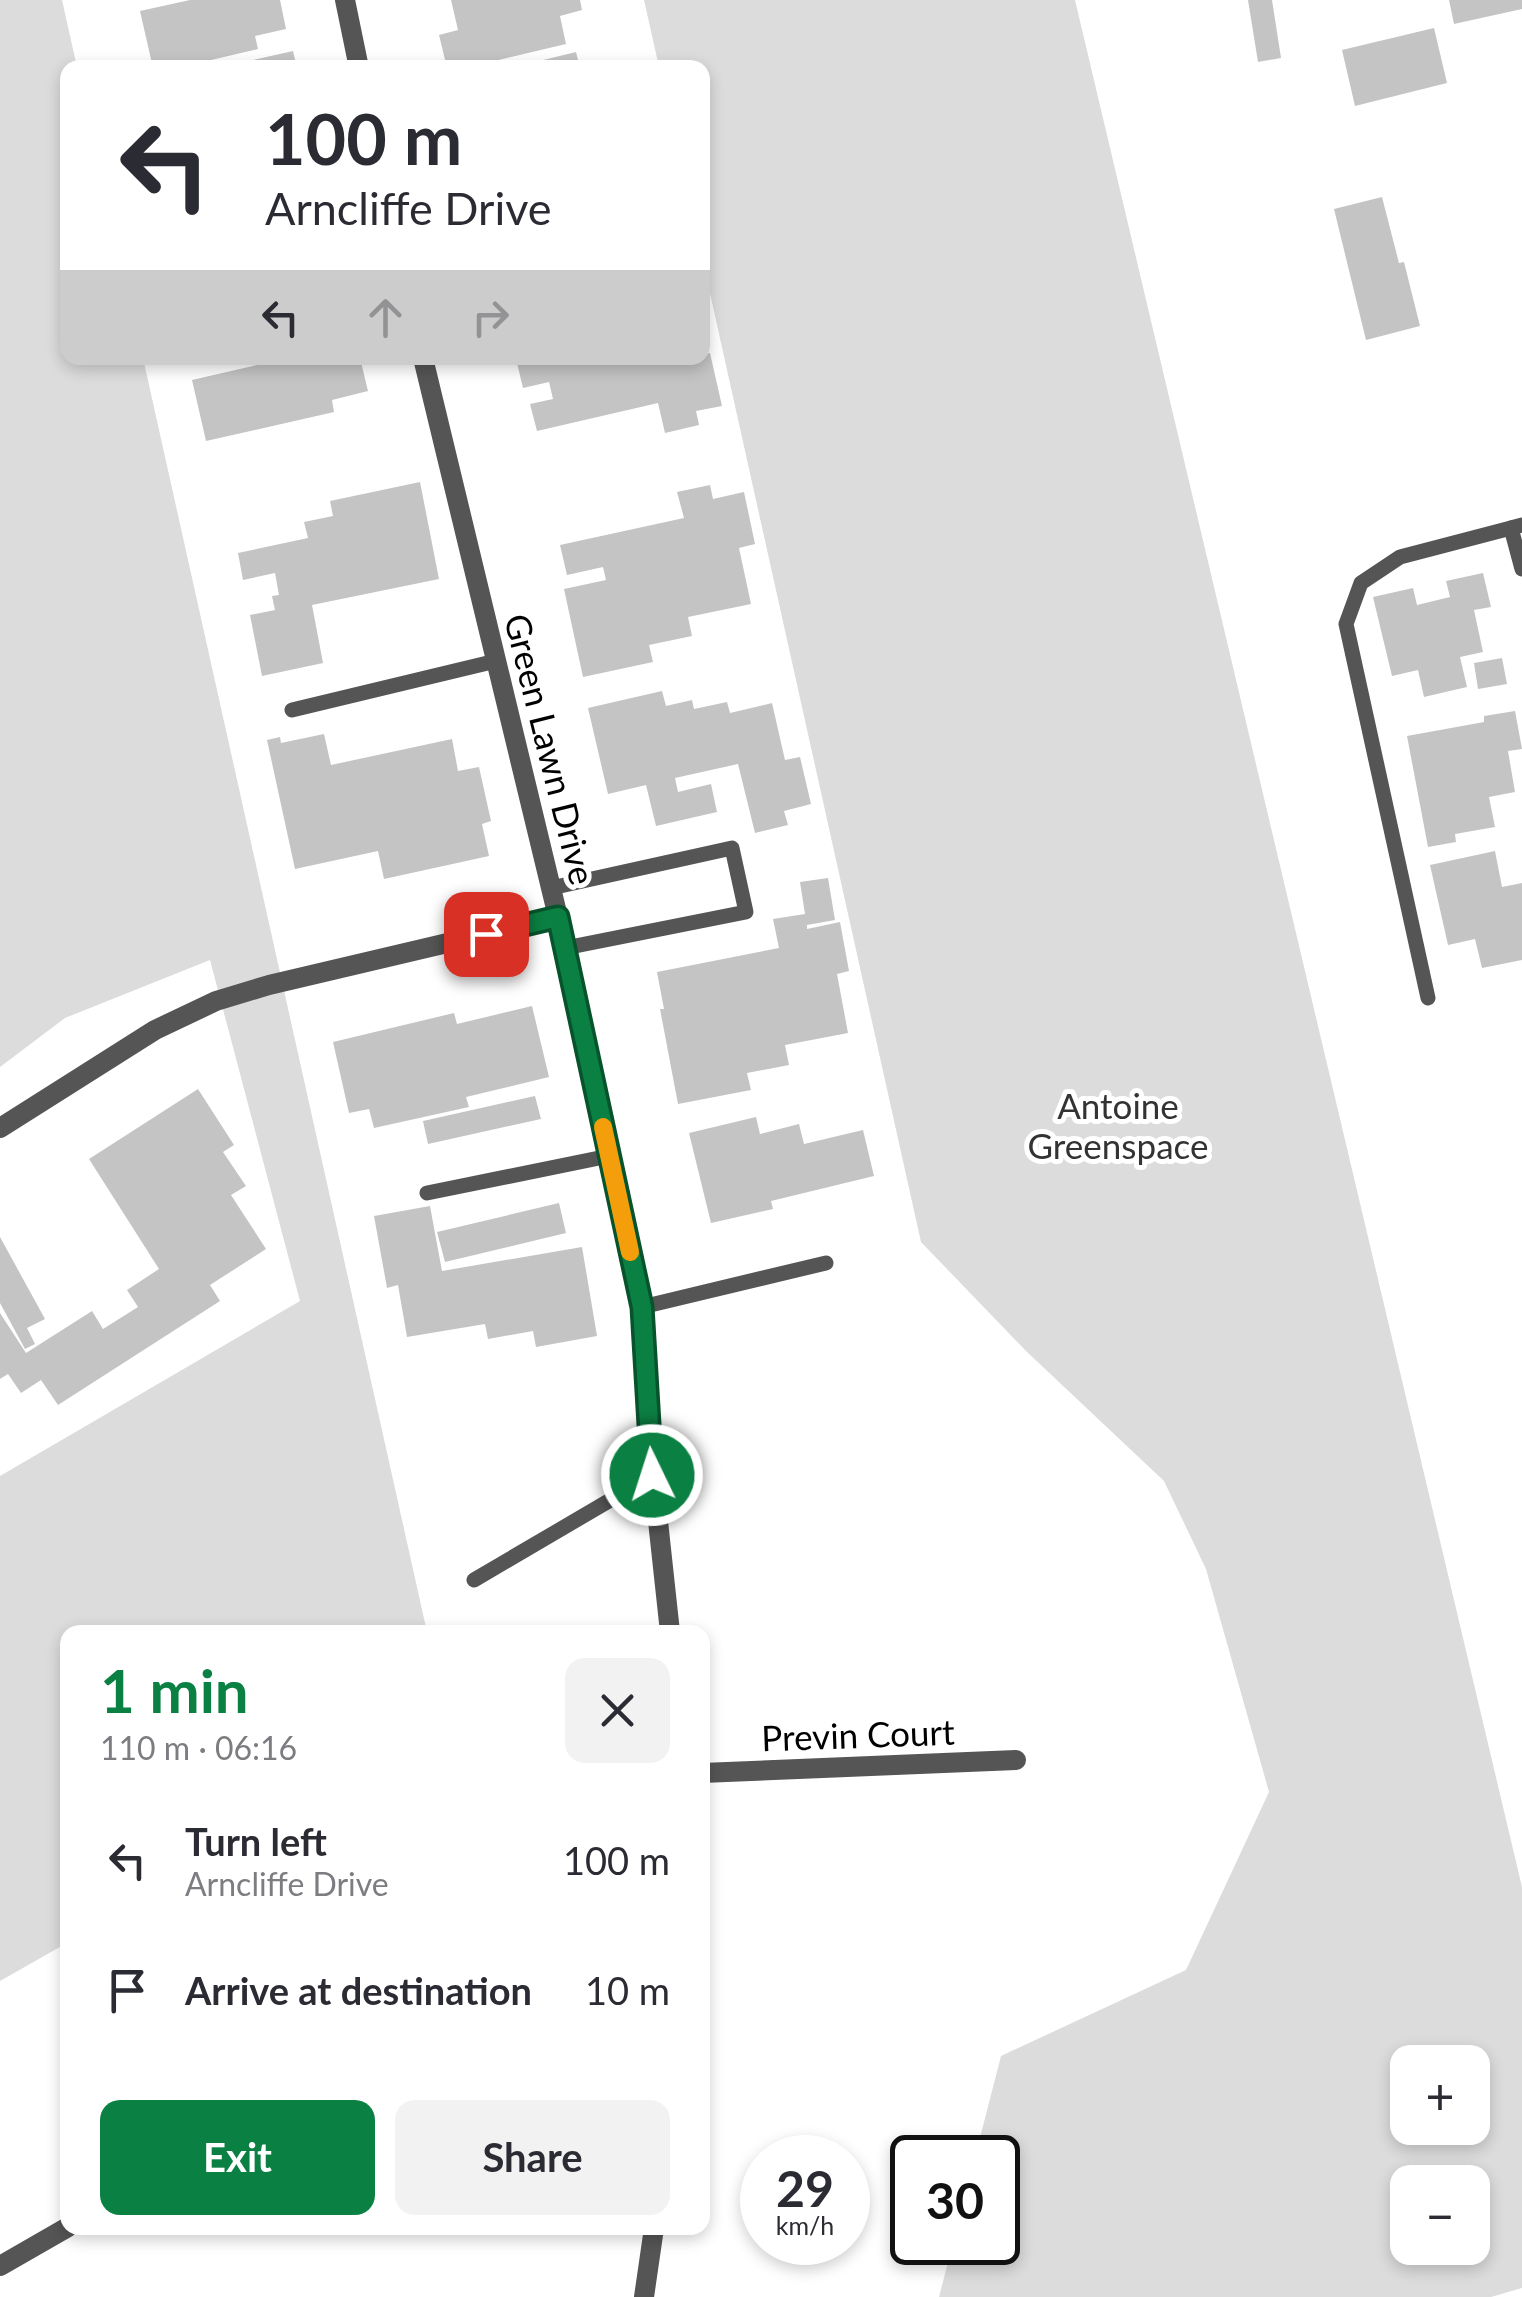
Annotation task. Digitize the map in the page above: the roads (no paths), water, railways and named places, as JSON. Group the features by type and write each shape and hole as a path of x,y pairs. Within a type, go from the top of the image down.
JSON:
{"street":[{"path":"345,0 358,60"},
{"name":"Green Lawn Drive","path":"424,365 558,917 642,1307 652,1475 669,1625"},
{"path":"0,1128 155,1030 216,1001 558,917"},
{"name":"Previn Court","path":"710,1774 1016,1760"},
{"path":"0,2266 60,2232"},
{"path":"644,2297 653,2235"}],"lane":[{"path":"1428,998 1346,624 1361,583 1400,558 1516,527 1522,569"},
{"path":"292,710 496,661"},
{"path":"551,888 732,848 746,912 565,948"},
{"path":"426,1193 609,1156"},
{"path":"642,1307 826,1263"},
{"path":"474,1580 652,1475"}],"park label":[{"name":"Antoine Greenspace","path":"1118,1125"}]}
